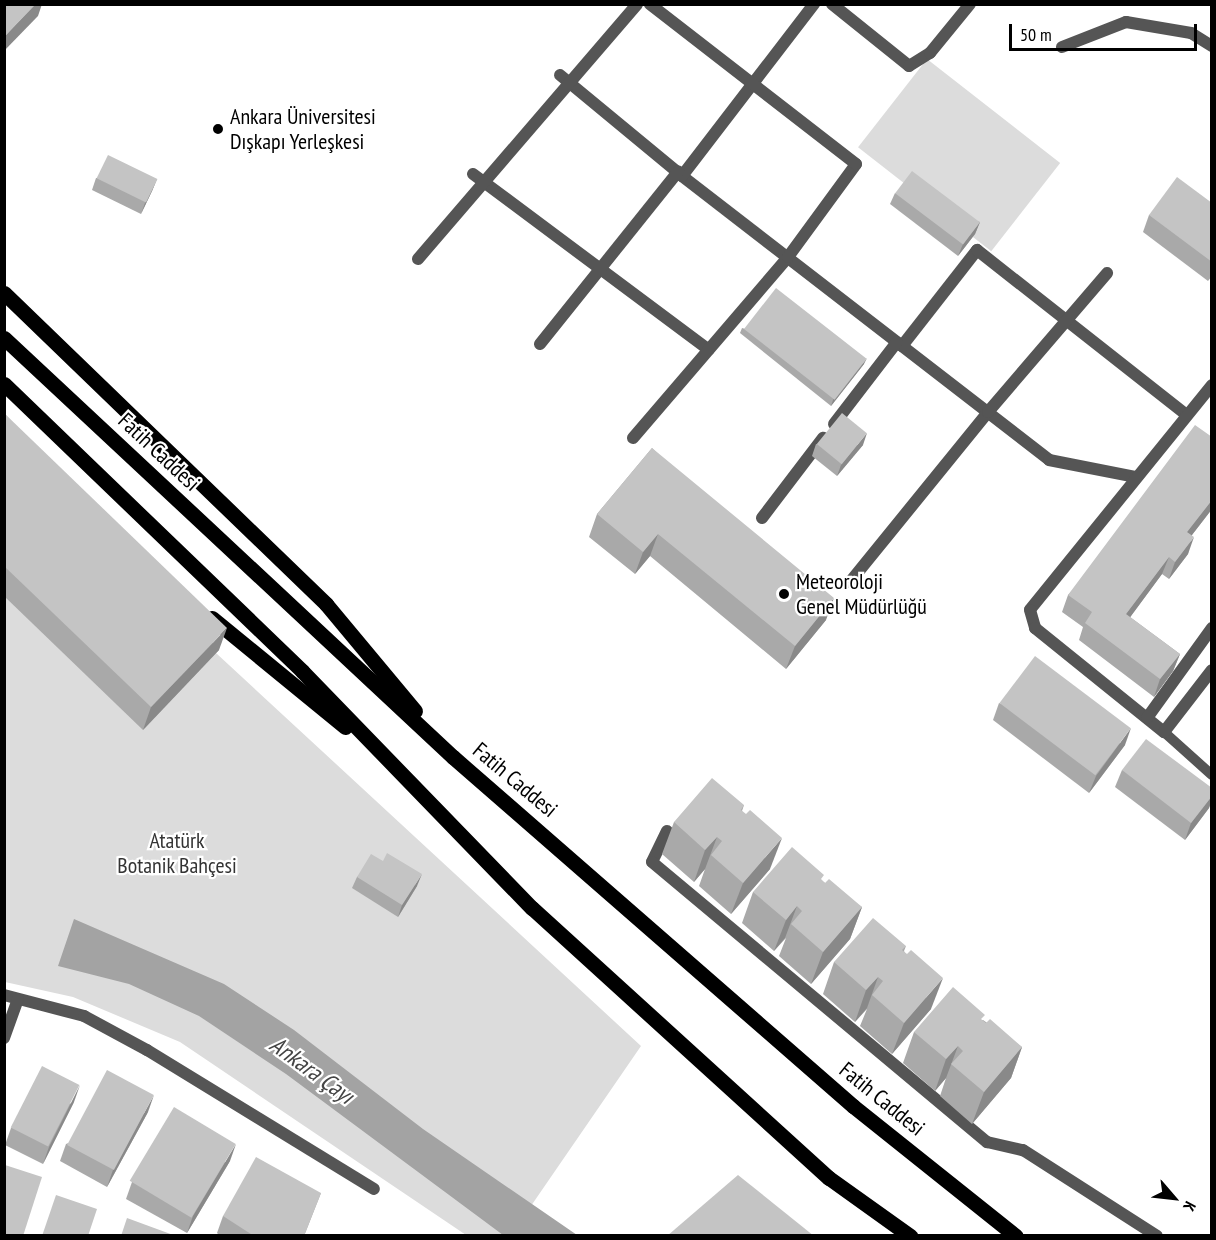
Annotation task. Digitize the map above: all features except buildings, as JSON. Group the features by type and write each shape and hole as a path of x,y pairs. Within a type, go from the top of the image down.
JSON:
{"main road":[{"path":"4,293 326,604 453,757"},
{"name":"Fatih Caddesi","path":"4,338 453,757 853,1106 1016,1236"},
{"path":"4,384 196,567 558,932 829,1178 910,1236"},
{"path":"203,610 390,762"}],"street":[{"path":"418,259 484,182 564,78 637,4"},
{"path":"633,438 788,257 856,164 650,4"},
{"path":"540,344 753,84 814,4"},
{"path":"832,4 909,66 930,53 970,4"},
{"path":"1062,47 1126,22 1191,33 1212,46"},
{"path":"564,78 680,174 1049,460 1136,477"},
{"path":"473,174 709,350"},
{"path":"762,518 899,344 977,250 1187,415"},
{"path":"850,582 988,412 1107,273"},
{"path":"1212,385 1030,610 1035,628 1164,732 1212,670"},
{"path":"1147,718 1212,628"},
{"path":"667,831 652,862 987,1142 1023,1150 1157,1236"},
{"path":"4,995 84,1016 374,1189"},
{"path":"4,1038 18,999"}],"lane":[{"path":"1164,732 1212,775"}],"green space":[{"path":"927,59 1060,163 991,251 858,147"},
{"name":"Atatürk Botanik Bahçesi","path":"4,447 163,604 641,1046 511,1235 466,1235 180,1042 73,997 5,982"}],"water":[{"name":"Ankara Çayı","path":"74,919 224,984 294,1030 423,1129 577,1235 503,1235 286,1074 199,1016 129,984 58,966"}],"place":[{"name":"Ankara Üniversitesi Dışkapı Yerleşkesi","path":"218,129"},
{"name":"Meteoroloji Genel Müdürlüğü","path":"784,594"}]}
